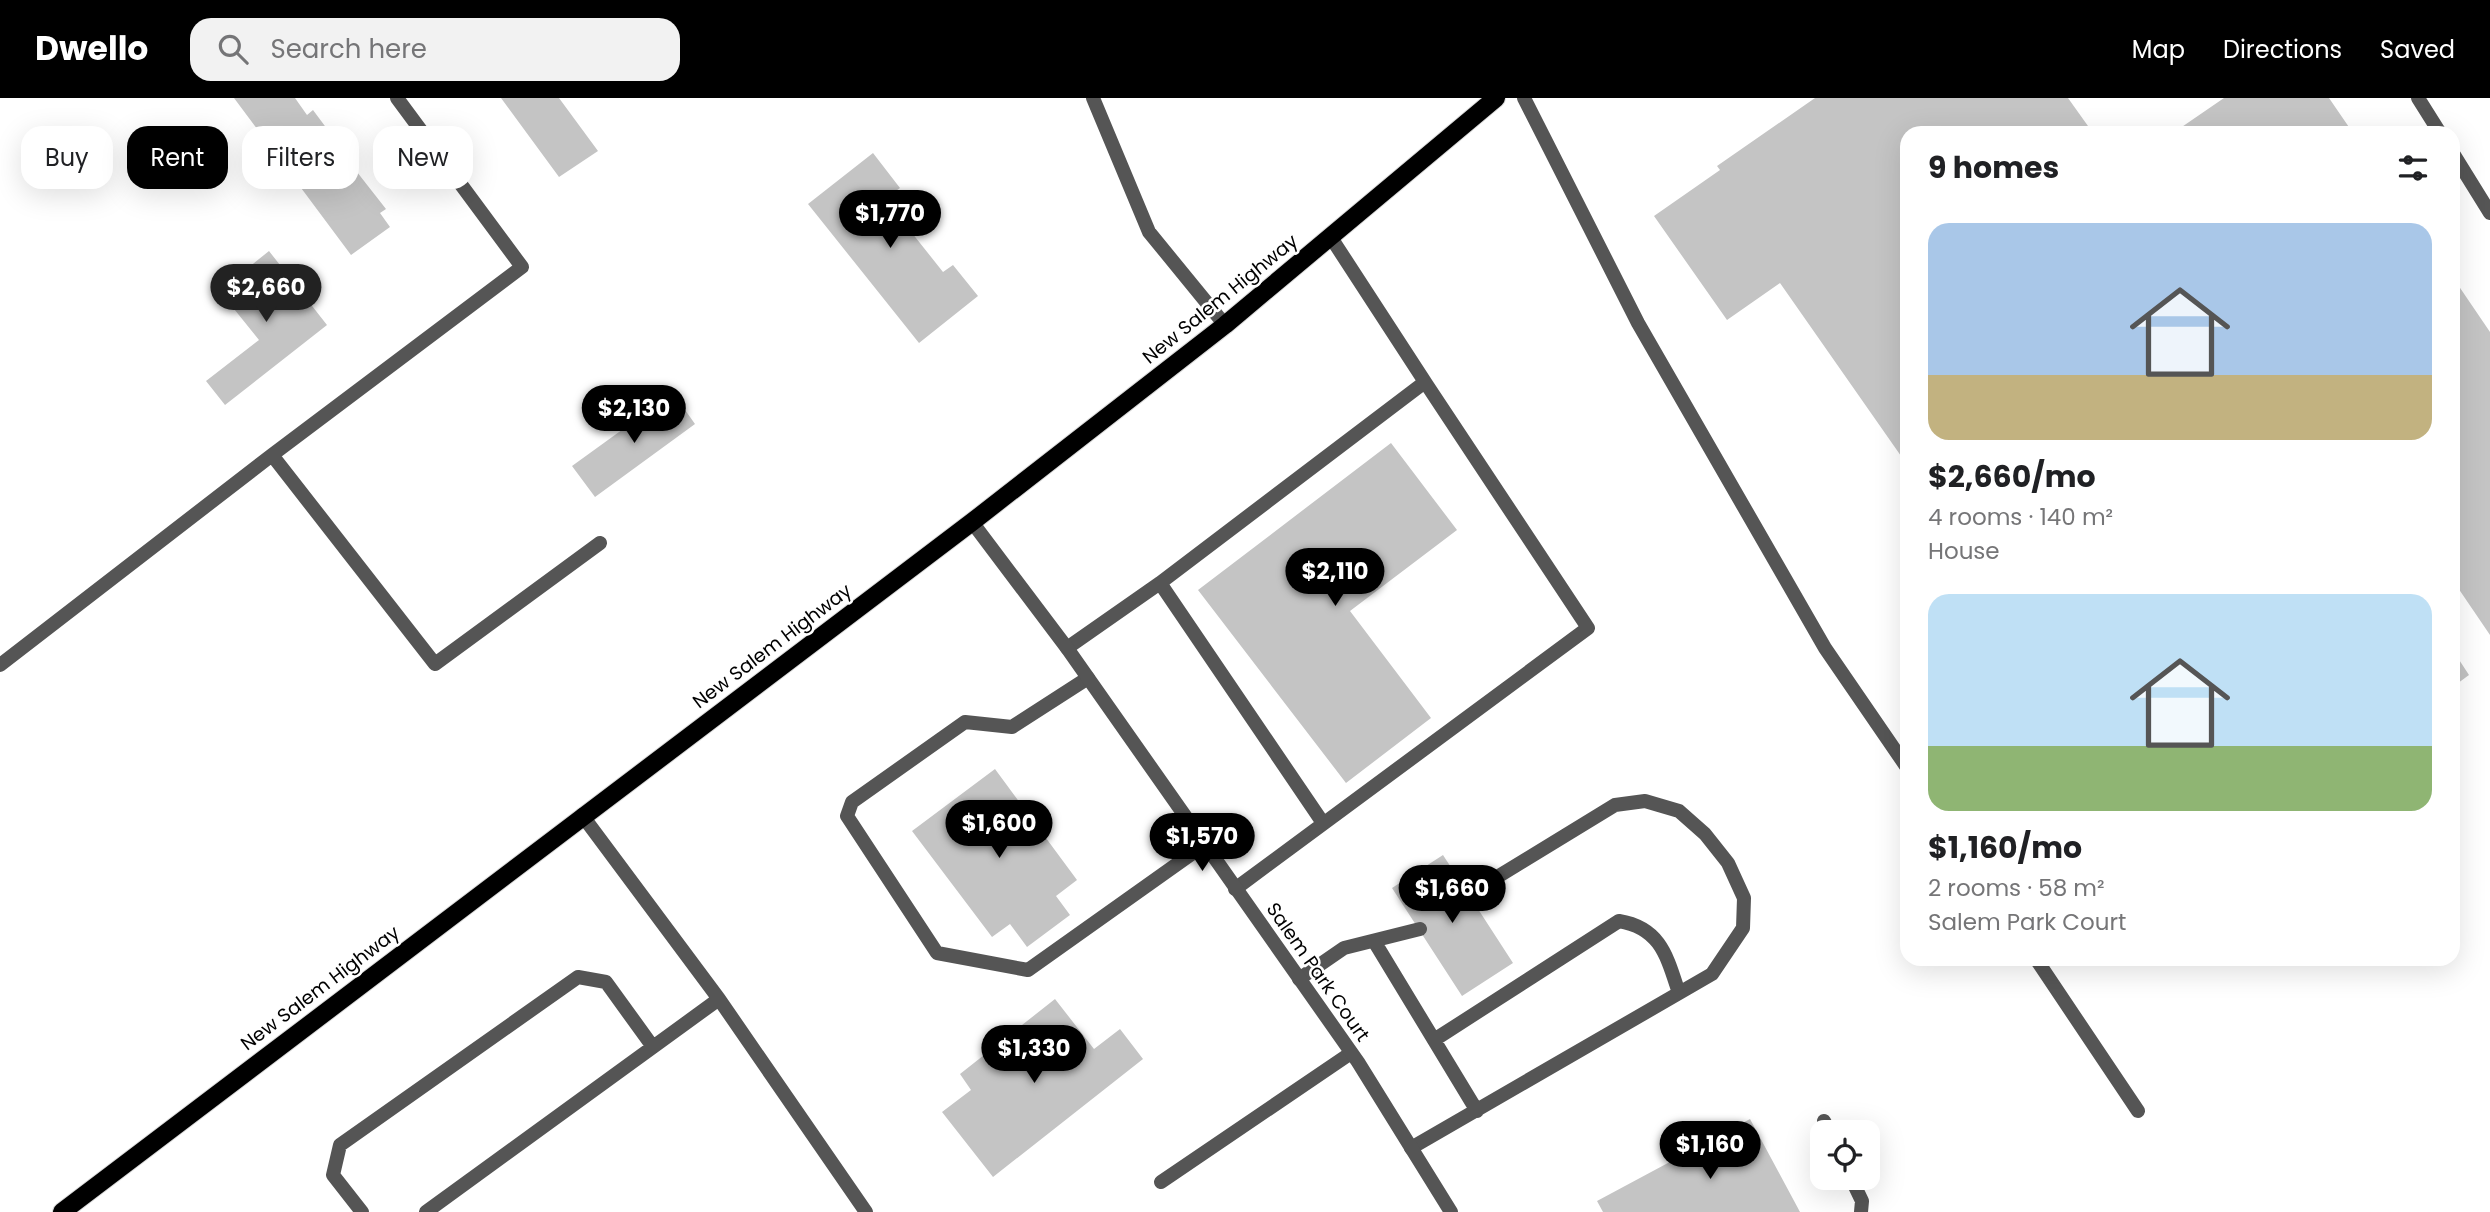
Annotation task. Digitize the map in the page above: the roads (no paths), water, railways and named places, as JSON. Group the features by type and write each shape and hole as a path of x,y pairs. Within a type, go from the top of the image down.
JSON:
{"main road":[{"name":"New Salem Highway","path":"62,1212 582,815 972,522 1225,325 1496,98"}],"street":[{"path":"0,665 522,267 397,98"},
{"path":"1093,98 1149,232 1225,325"},
{"path":"1524,98 1645,335 1825,648 1900,757"},
{"path":"2418,98 2436,126"},
{"path":"2460,165 2490,213"},
{"path":"1235,889 1588,628 1330,236"},
{"path":"1067,648 1160,583 1425,382"},
{"path":"272,455 435,664 600,543"},
{"name":"Salem Park Court","path":"972,522 1067,648 1351,1053 1451,1212"},
{"path":"1160,583 1323,823"},
{"path":"1088,678 1012,727 965,722 852,802 847,816 937,953 1028,970 1204,845"},
{"path":"1411,1148 1712,974 1743,928 1744,898 1728,863 1705,834 1679,811 1645,802 1615,805 1471,893"},
{"path":"582,815 719,999 866,1212"},
{"path":"1434,1040 1619,921 1639,924 1654,937 1668,960 1679,993"},
{"path":"1299,979 1344,948 1420,929"},
{"path":"1374,941 1476,1111"},
{"path":"2041,966 2138,1111"},
{"path":"362,1212 333,1175 340,1145 578,977 606,982 653,1047"},
{"path":"426,1212 719,999"},
{"path":"1161,1182 1351,1053"},
{"path":"1856,1190 1862,1202 1861,1212"}]}
